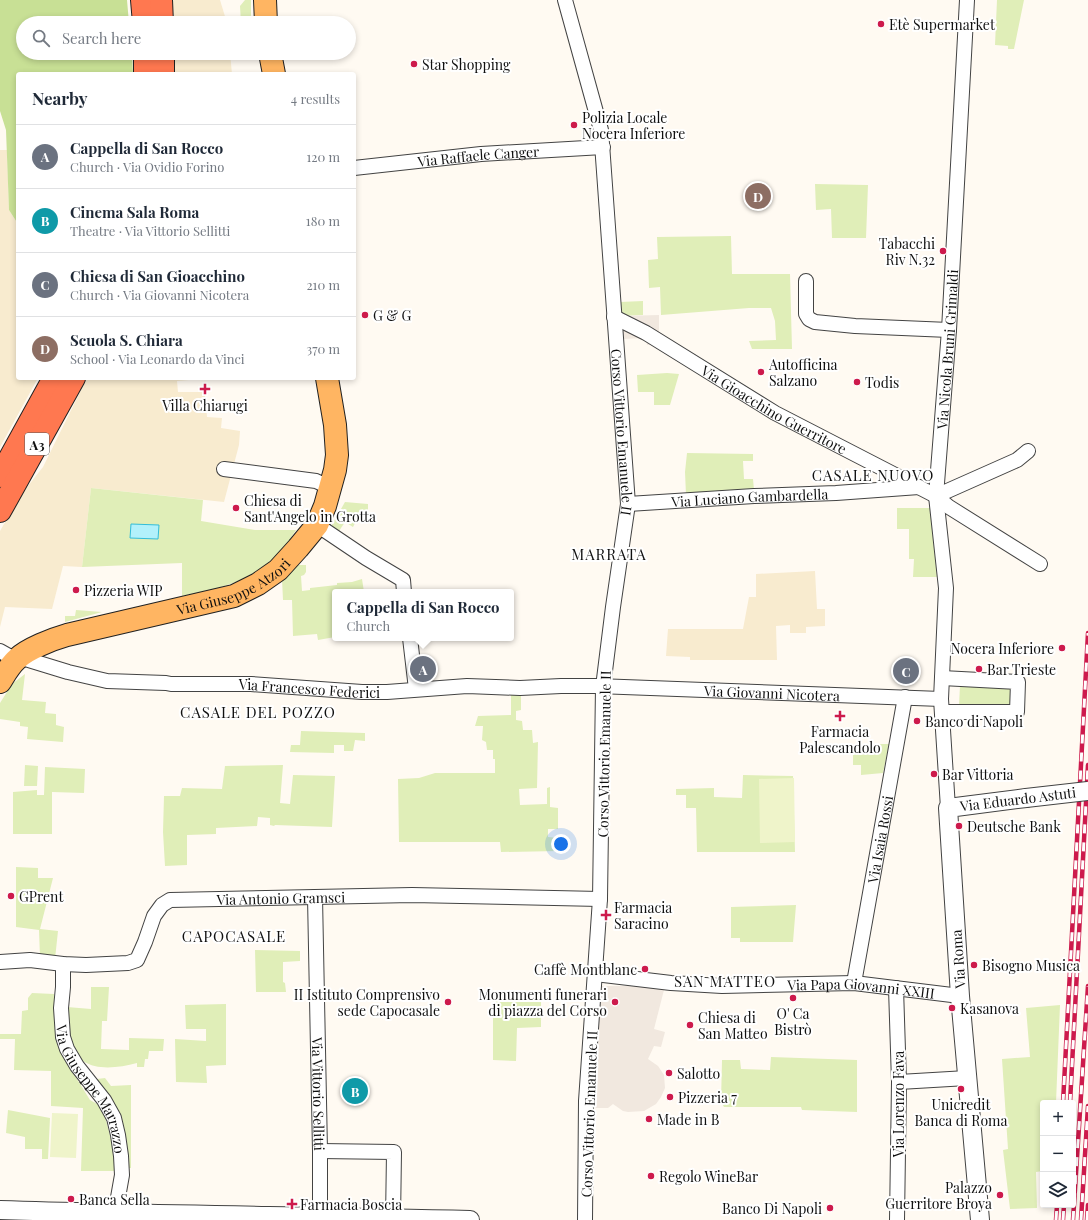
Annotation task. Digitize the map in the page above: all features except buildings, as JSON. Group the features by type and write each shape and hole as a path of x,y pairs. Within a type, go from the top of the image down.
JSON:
{"highway":[{"path":"142,0 143,16"},
{"path":"161,0 162,16"},
{"path":"144,60 145,72"},
{"path":"163,60 163,72"},
{"name":"A3","path":"0,476 53,380"},
{"name":"A3","path":"0,510 73,380"}],"main road":[{"path":"265,0 266,16"},
{"path":"271,60 274,72"},
{"name":"Via Giuseppe Atzori","path":"0,682 12,656 67,635 234,596 258,584 278,570 317,525 331,488 335,470 337,447 333,409 327,380"}],"street":[{"name":"Corso Vittorio Emanuele II","path":"566,0 601,130 628,504 603,687 600,898 586,1101 585,1220"},
{"name":"Via Nicola Bruni Grimaldi","path":"942,705 946,588 936,496 949,330 968,0"},
{"name":"Via Raffaele Canger","path":"356,168 481,154 603,147"},
{"path":"806,281 806,314 809,319 815,322 855,326 949,330"},
{"name":"Via Gioacchino Guerritore","path":"614,317 646,333 774,414 936,496 949,507 1040,564"},
{"path":"936,496 1017,460 1028,451"},
{"path":"224,469 316,481 331,488"},
{"name":"Via Luciano Gambardella","path":"628,504 919,487"},
{"path":"317,525 366,558 403,580 404,589"},
{"path":"410,641 416,689"},
{"name":"Via Francesco Federici","path":"12,656 68,672 107,681 192,685 251,684 362,692 467,686 520,688 561,686 603,687"},
{"name":"Via Giovanni Nicotera","path":"603,687 905,697 942,705 1017,712 1018,682 942,678"},
{"name":"Via Isaia Rossi","path":"854,983 905,697"},
{"name":"Via Roma","path":"942,705 960,996 977,1202 980,1220"},
{"name":"Via Eduardo Astuti","path":"948,808 1088,791"},
{"name":"Via Antonio Gramsci","path":"0,962 30,960 63,964 128,963 137,960 154,916 162,905 170,900 412,895 600,898"},
{"name":"Via Vittorio Sellitti","path":"315,897 320,1218"},
{"name":"Via Giuseppe Marrazzo","path":"63,964 63,987 60,1008 63,1037 67,1049 77,1066 104,1100 114,1118 118,1135 122,1175 114,1217"},
{"name":"Via Papa Giovanni XXIII","path":"595,974 671,983 722,986 854,983 960,996"},
{"name":"Via Lorenzo Fava","path":"896,988 899,1082 897,1220"},
{"path":"899,1082 967,1078"},
{"path":"320,1151 394,1152 393,1219"},
{"path":"974,1220 977,1202"},
{"path":"0,1210 114,1217 470,1220"}],"shaded area":[{"path":"170,0 220,0 225,16 170,16"},
{"path":"171,60 231,60 232,72 172,72"},
{"path":"0,150 7,150 9,210 16,221 16,380 37,380 0,447"},
{"path":"659,315 659,337 653,344 647,345 646,338 622,339 622,316"},
{"path":"86,380 189,380 177,381 178,392 202,392 202,396 205,396 207,417 222,418 221,428 240,431 239,445 224,502 91,488 82,567 63,566 52,609 5,607 0,627 0,531 20,496 43,467"},
{"path":"815,571 817,609 825,609 825,626 806,627 806,633 790,633 790,625 776,626 777,660 690,660 690,657 666,656 668,629 743,629 749,597 756,597 756,574"},
{"path":"598,986 665,986 654,1029 665,1032 661,1047 654,1046 648,1059 658,1066 664,1075 665,1088 656,1104 644,1111 623,1111 613,1104 608,1108 590,1108"}],"green space":[{"path":"0,0 127,0 128,16 16,16 16,60 132,60 133,72 16,72 16,221 9,210 6,130 0,111"},
{"path":"245,0 251,0 251,16 241,16 240,6"},
{"path":"997,0 1024,0 1014,49 1008,49 1008,46 995,45"},
{"path":"815,184 868,185 866,238 832,238 831,209 816,210"},
{"path":"731,236 732,274 790,274 792,349 752,349 749,341 776,340 775,321 771,308 749,308 661,315 660,287 649,288 648,260 658,259 657,237"},
{"path":"643,301 643,315 622,316 620,302"},
{"path":"667,373 679,374 670,405 654,405 654,392 638,392 637,375"},
{"path":"687,453 753,454 753,461 743,461 744,479 753,479 754,490 686,495 685,472"},
{"path":"91,488 203,500 201,521 255,530 296,530 283,550 264,567 248,578 218,588 182,596 182,563 82,567"},
{"path":"345,502 368,504 368,523 358,517 353,527 345,522 337,534 329,530"},
{"path":"897,508 930,508 937,577 913,577 914,559 909,559 909,529 897,529"},
{"path":"295,565 306,565 306,572 301,576 302,591 310,590 310,588 337,585 337,583 352,582 362,579 364,589 332,589 332,638 318,640 317,634 293,636 292,600 283,600 282,579"},
{"path":"76,610 102,612 65,622 65,616 75,616"},
{"path":"25,674 22,700 46,702 45,713 56,714 56,725 64,727 63,742 27,739 28,727 20,726 20,722 0,719 0,703 12,684"},
{"path":"960,686 1013,689 1012,709 959,706"},
{"path":"511,693 521,693 521,710 516,711 516,720 522,721 523,730 532,730 533,743 538,742 537,788 519,789 520,805 547,804 547,788 550,787 550,807 558,808 558,829 548,829 548,837 559,838 559,851 501,852 500,842 399,842 398,779 419,778 435,773 495,773 495,759 493,759 493,750 487,750 486,742 482,740 483,726 475,726 478,716 511,715"},
{"path":"301,731 365,733 365,741 355,740 353,751 344,751 344,745 334,745 334,753 290,752 291,745 300,745"},
{"path":"880,744 889,744 883,773 861,775 861,765 853,765 853,750 879,751"},
{"path":"25,765 38,766 37,786 24,786"},
{"path":"283,765 280,803 290,804 293,775 335,776 332,827 274,826 270,825 270,818 258,817 257,826 216,828 216,834 187,835 187,865 165,866 163,832 164,796 180,796 182,788 222,789 225,766"},
{"path":"45,767 85,769 84,793 52,792 52,834 13,834 13,792 37,790 37,795 44,795"},
{"path":"743,775 793,776 795,852 697,852 696,808 686,808 686,795 676,795 676,789 714,788 714,797 742,798"},
{"path":"794,778 795,842 760,843 759,779"},
{"path":"16,867 38,868 38,878 53,878 40,929 58,931 55,959 40,957 39,930 16,927"},
{"path":"796,905 793,942 740,942 740,938 731,938 731,907"},
{"path":"255,950 300,951 300,961 283,962 283,982 285,983 286,992 256,992"},
{"path":"91,987 109,987 107,1021 102,1021 101,1049 129,1050 129,1038 164,1039 163,1051 149,1051 148,1059 145,1059 144,1067 137,1067 137,1063 116,1067 96,1066 79,1058 72,1049 68,1038 67,1007 91,1009"},
{"path":"32,993 54,994 55,1029 62,1055 90,1100 99,1105 106,1120 115,1155 114,1171 81,1171 83,1108 51,1106 51,1071 14,1070 15,1039 0,1039 0,1034 21,1034 22,1011 28,1010 28,998"},
{"path":"493,999 499,1002 541,1002 541,1027 517,1028 516,1061 493,1060"},
{"path":"226,1004 226,1065 206,1066 207,1083 176,1082 175,1039 206,1041 206,1029 186,1029 185,1005"},
{"path":"1060,1005 1056,1100 1040,1100 1040,1171 1036,1172 1037,1208 1010,1209 1003,1150 1008,1149 1002,1059 1030,1057 1026,1008"},
{"path":"771,1057 857,1060 857,1112 802,1110 801,1107 724,1107 721,1102 722,1060 740,1060 741,1069 770,1070"},
{"path":"105,1078 111,1086 131,1085 131,1168 122,1168 118,1135 89,1080"},
{"path":"8,1110 50,1118 48,1159 42,1159 42,1149 25,1149 25,1137 6,1133"},
{"path":"52,1113 78,1114 76,1158 50,1157"}],"water":[{"path":"131,524 159,525 158,539 130,538"}],"railway":[{"path":"1063,1100 1088,633"},
{"path":"1070,1100 1088,765"},
{"path":"1073,1220 1088,986"},
{"path":"1081,1220 1088,1106"},
{"path":"1087,1220 1088,1205"},
{"path":"1056,1220 1057,1208"},
{"path":"1063,1220 1064,1208"}],"place":[{"name":"Etè Supermarket","path":"881,24"},
{"name":"Star Shopping","path":"414,64"},
{"name":"Polizia Locale Nocera Inferiore","path":"574,125"},
{"name":"Scuola S. Chiara","path":"758,196"},
{"name":"Tabacchi Riv N.32","path":"943,251"},
{"name":"G & G","path":"365,315"},
{"name":"Autofficina Salzano","path":"761,372"},
{"name":"Todis","path":"857,382"},
{"name":"Villa Chiarugi","path":"205,389"},
{"name":"Chiesa di Sant'Angelo in Grotta","path":"236,508"},
{"name":"Pizzeria WIP","path":"76,590"},
{"name":"Nocera Inferiore","path":"1062,648"},
{"name":"Cappella di San Rocco","path":"423,669"},
{"name":"Bar Trieste","path":"979,669"},
{"name":"Chiesa di San Gioacchino","path":"906,671"},
{"name":"Farmacia Palescandolo","path":"840,716"},
{"name":"Banco di Napoli","path":"917,721"},
{"name":"Bar Vittoria","path":"934,774"},
{"name":"Deutsche Bank","path":"959,826"},
{"name":"GPrent","path":"11,896"},
{"name":"Farmacia Saracino","path":"606,915"},
{"name":"Bisogno Musica","path":"974,965"},
{"name":"Caffè Montblanc","path":"645,969"},
{"name":"O' Ca Bistrò","path":"793,998"},
{"name":"II Istituto Comprensivo sede Capocasale","path":"448,1002"},
{"name":"Monumenti funerari di piazza del Corso","path":"615,1002"},
{"name":"Kasanova","path":"952,1008"},
{"name":"Chiesa di San Matteo","path":"690,1025"},
{"name":"Salotto","path":"669,1073"},
{"name":"Unicredit Banca di Roma","path":"961,1089"},
{"name":"Cinema Sala Roma","path":"355,1091"},
{"name":"Pizzeria 7","path":"670,1097"},
{"name":"Made in B","path":"649,1119"},
{"name":"Regolo WineBar","path":"651,1176"},
{"name":"Palazzo Guerritore Broya","path":"1000,1195"},
{"name":"Banca Sella","path":"71,1199"},
{"name":"Farmacia Boscia","path":"292,1204"},
{"name":"Banco Di Napoli","path":"830,1208"}],"district":[{"name":"CASALE NUOVO","path":"873,475"},
{"name":"MARRATA","path":"609,554"},
{"name":"CASALE DEL POZZO","path":"258,712"},
{"name":"CAPOCASALE","path":"234,936"},
{"name":"SAN MATTEO","path":"725,981"}]}
